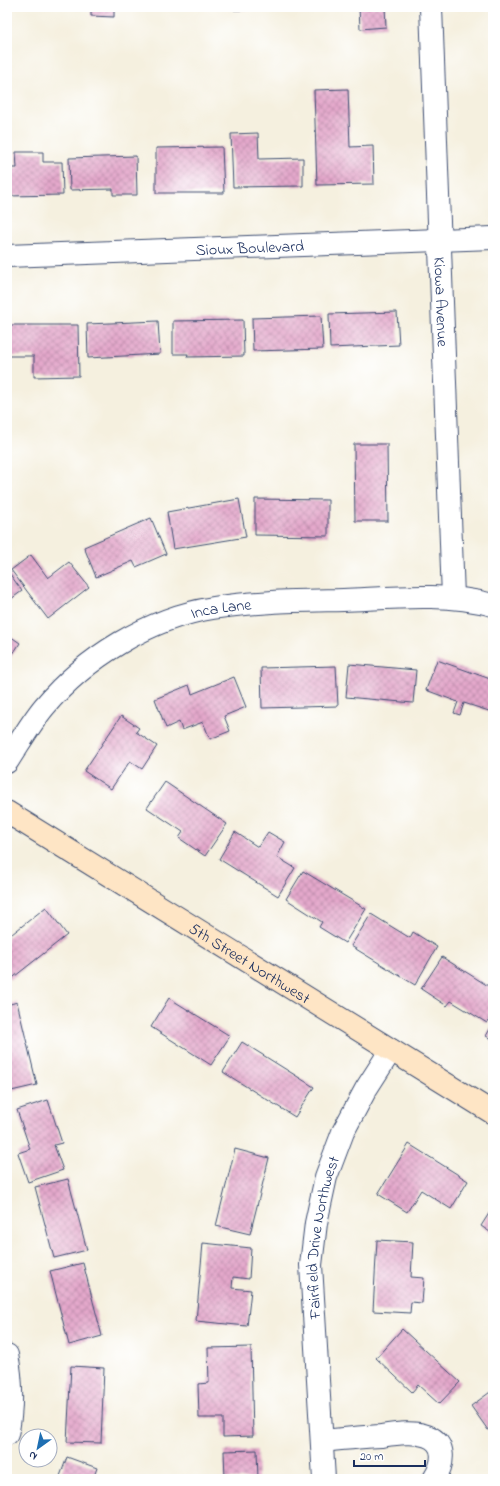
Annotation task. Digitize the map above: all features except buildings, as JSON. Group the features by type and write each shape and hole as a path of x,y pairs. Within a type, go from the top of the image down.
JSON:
{"street":[{"name":"Kiowa Avenue","path":"431,7 454,597"},
{"name":"Sioux Boulevard","path":"7,256 493,238"},
{"name":"Inca Lane","path":"7,762 44,708 74,676 108,650 146,629 178,617 211,608 254,603 421,596 454,597 493,605"},
{"name":"5th Street Northwest","path":"7,812 493,1113"},
{"name":"Fairfield Drive Northwest","path":"324,1479 311,1265 316,1223 326,1177 343,1132 366,1089 391,1050"},
{"path":"7,1355 10,1369 11,1395 7,1434"},
{"path":"322,1440 408,1433 427,1436 436,1441 442,1450 442,1462 434,1479"}]}
